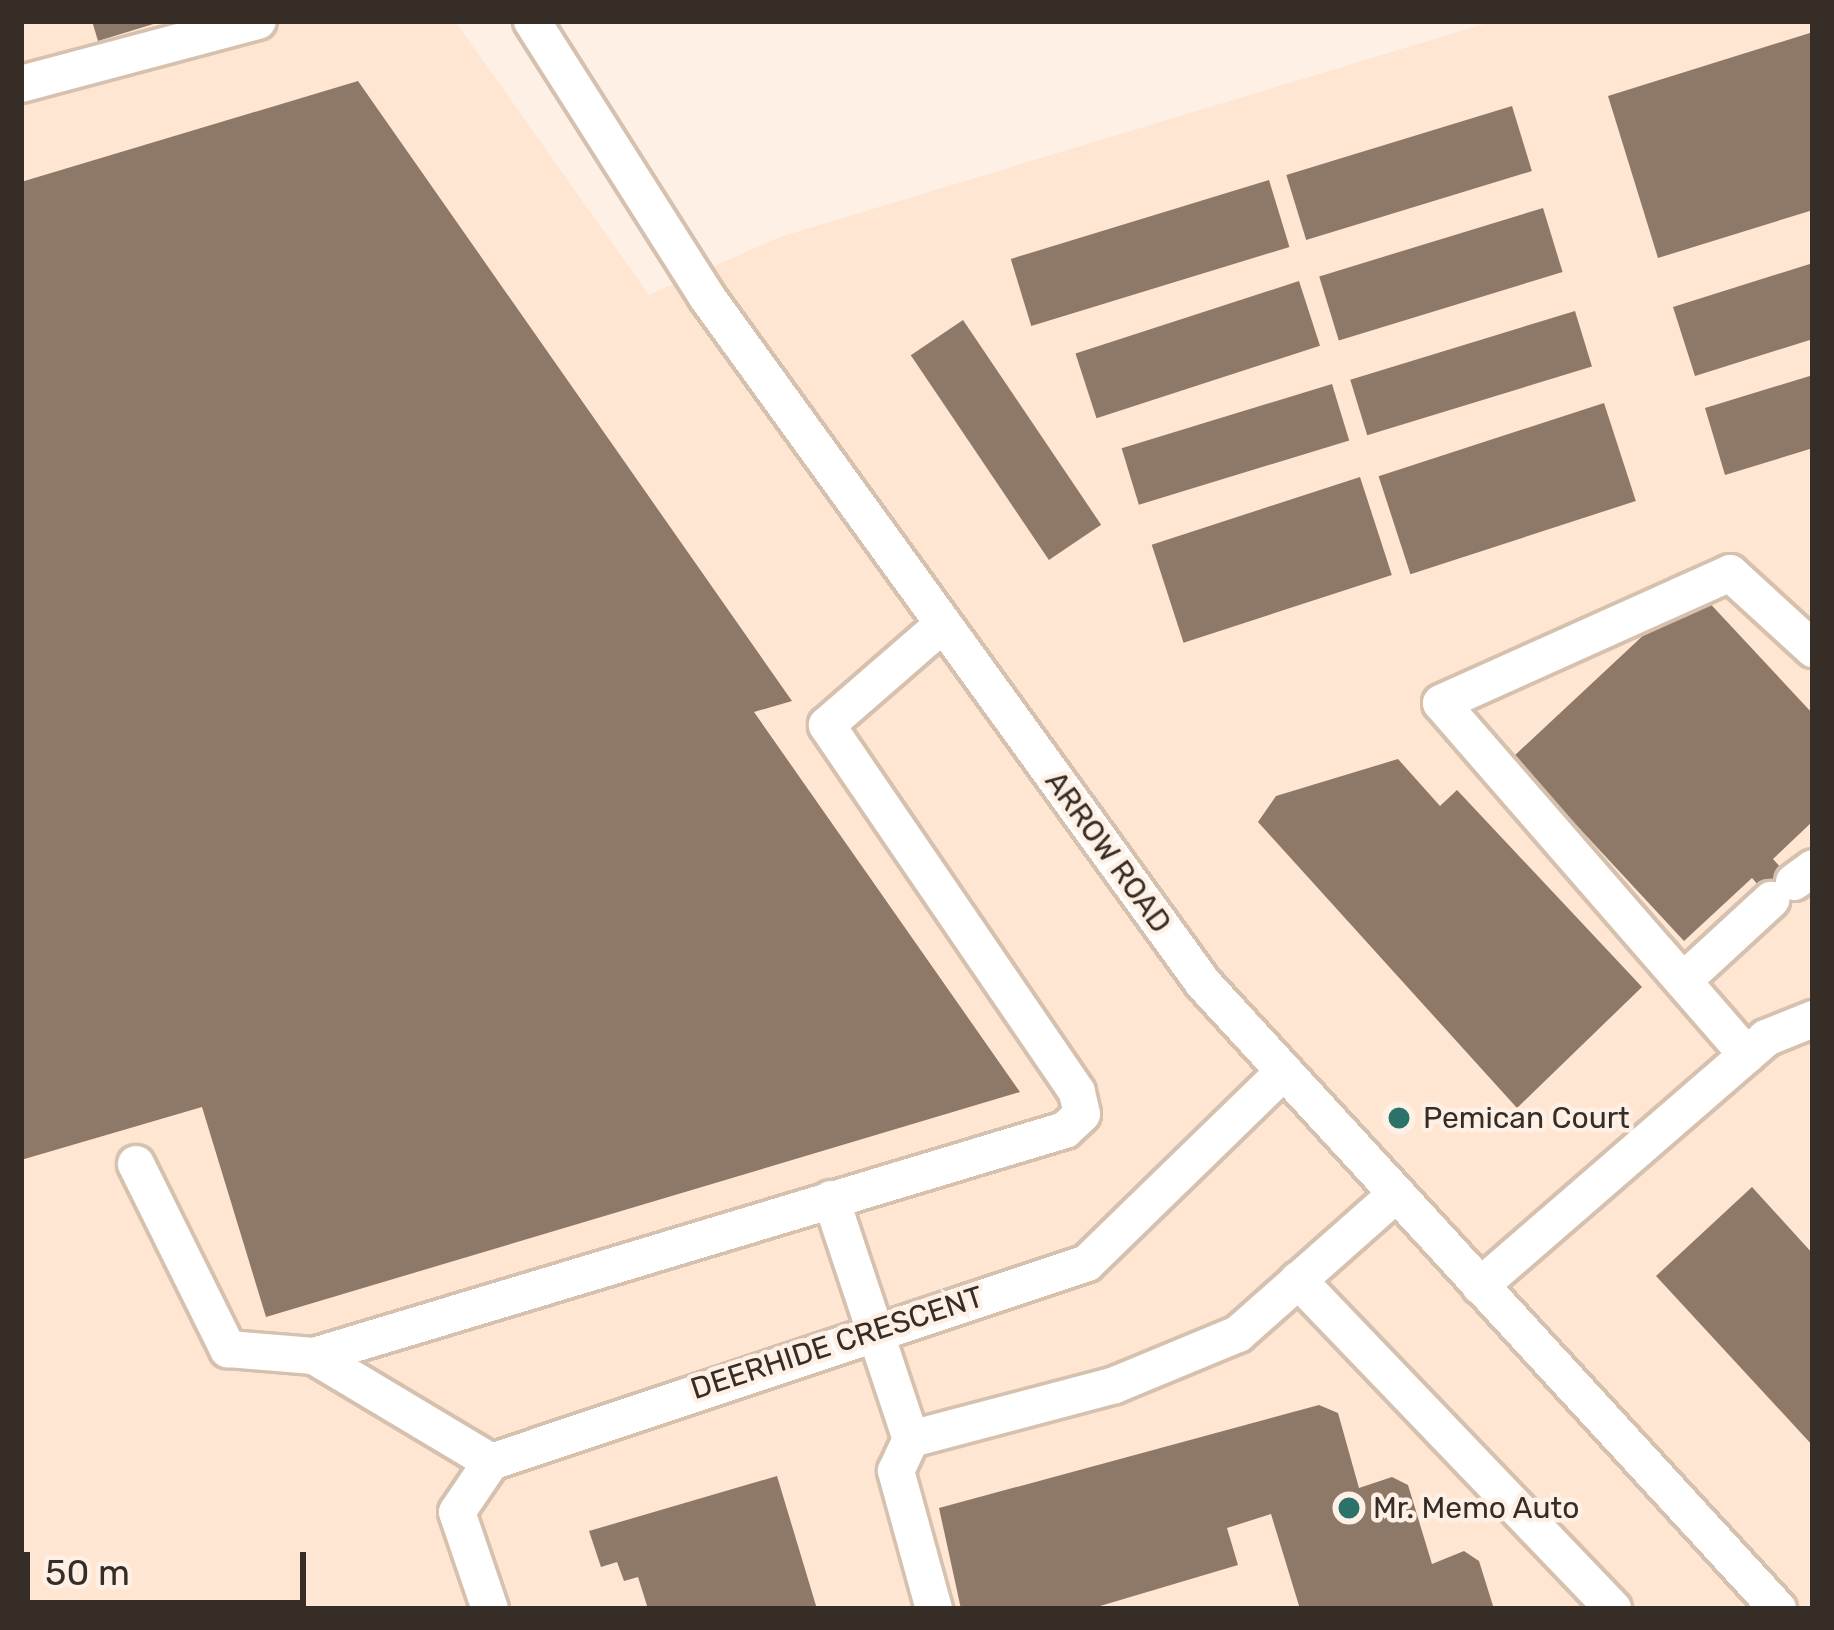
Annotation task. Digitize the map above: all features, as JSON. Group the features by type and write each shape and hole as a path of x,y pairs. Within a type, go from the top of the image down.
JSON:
{"street":[{"path":"21,84 258,21"},
{"name":"ARROW ROAD","path":"532,21 707,297 943,624 1280,1075 1778,1609"},
{"path":"1747,1055 1441,703 1730,573 1813,650"},
{"path":"136,1164 228,1349 314,1356 1065,1130 1082,1114 827,724 943,624"},
{"path":"1683,981 1793,883"},
{"path":"1480,1286 1747,1055 1813,1019"},
{"name":"DEERHIDE CRESCENT","path":"491,1462 1087,1263 1280,1075"},
{"path":"911,1438 1115,1385 1238,1334 1394,1196"},
{"path":"831,1199 881,1328 911,1438 896,1471 934,1609"},
{"path":"1298,1280 1612,1609"},
{"path":"314,1356 491,1462 457,1512 490,1609"}],"shaded area":[{"path":"21,21 455,21 649,295 780,237 1494,21 1813,21 1813,1609 21,1609"}],"building":[{"path":"92,21 160,21 160,22 98,41"},
{"path":"1813,32 1813,210 1658,258 1608,96"},
{"path":"358,81 792,701 754,712 1020,1092 266,1317 202,1107 21,1160 21,182"},
{"path":"1512,106 1532,171 1306,240 1286,175"},
{"path":"1269,180 1289,247 1031,326 1011,259"},
{"path":"1543,208 1563,272 1339,340 1319,276"},
{"path":"1813,263 1813,339 1695,376 1673,307"},
{"path":"1299,281 1320,346 1097,418 1076,354"},
{"path":"1575,311 1592,366 1367,435 1350,380"},
{"path":"963,320 1101,525 1049,560 911,355"},
{"path":"1813,375 1813,448 1725,475 1705,408"},
{"path":"1332,384 1349,440 1139,505 1122,448"},
{"path":"1604,403 1636,501 1410,574 1379,476"},
{"path":"1360,477 1392,575 1184,643 1152,545"},
{"path":"1703,596 1813,714 1813,821 1773,859 1803,892 1782,912 1752,878 1684,941 1513,757 1664,616"},
{"path":"1398,759 1440,806 1457,790 1642,987 1517,1108 1258,822 1276,796"},
{"path":"1752,1187 1813,1254 1813,1446 1656,1276"},
{"path":"1319,1405 1338,1413 1359,1488 1392,1477 1408,1485 1432,1564 1464,1551 1479,1561 1494,1609 1300,1609 1271,1514 1227,1528 1238,1565 1090,1609 961,1609 939,1508"},
{"path":"777,1476 817,1609 648,1609 638,1577 624,1581 617,1562 601,1567 589,1531"}],"place":[{"name":"Pemican Court","path":"1399,1118"},
{"name":"Mr. Memo Auto","path":"1349,1508"}]}
